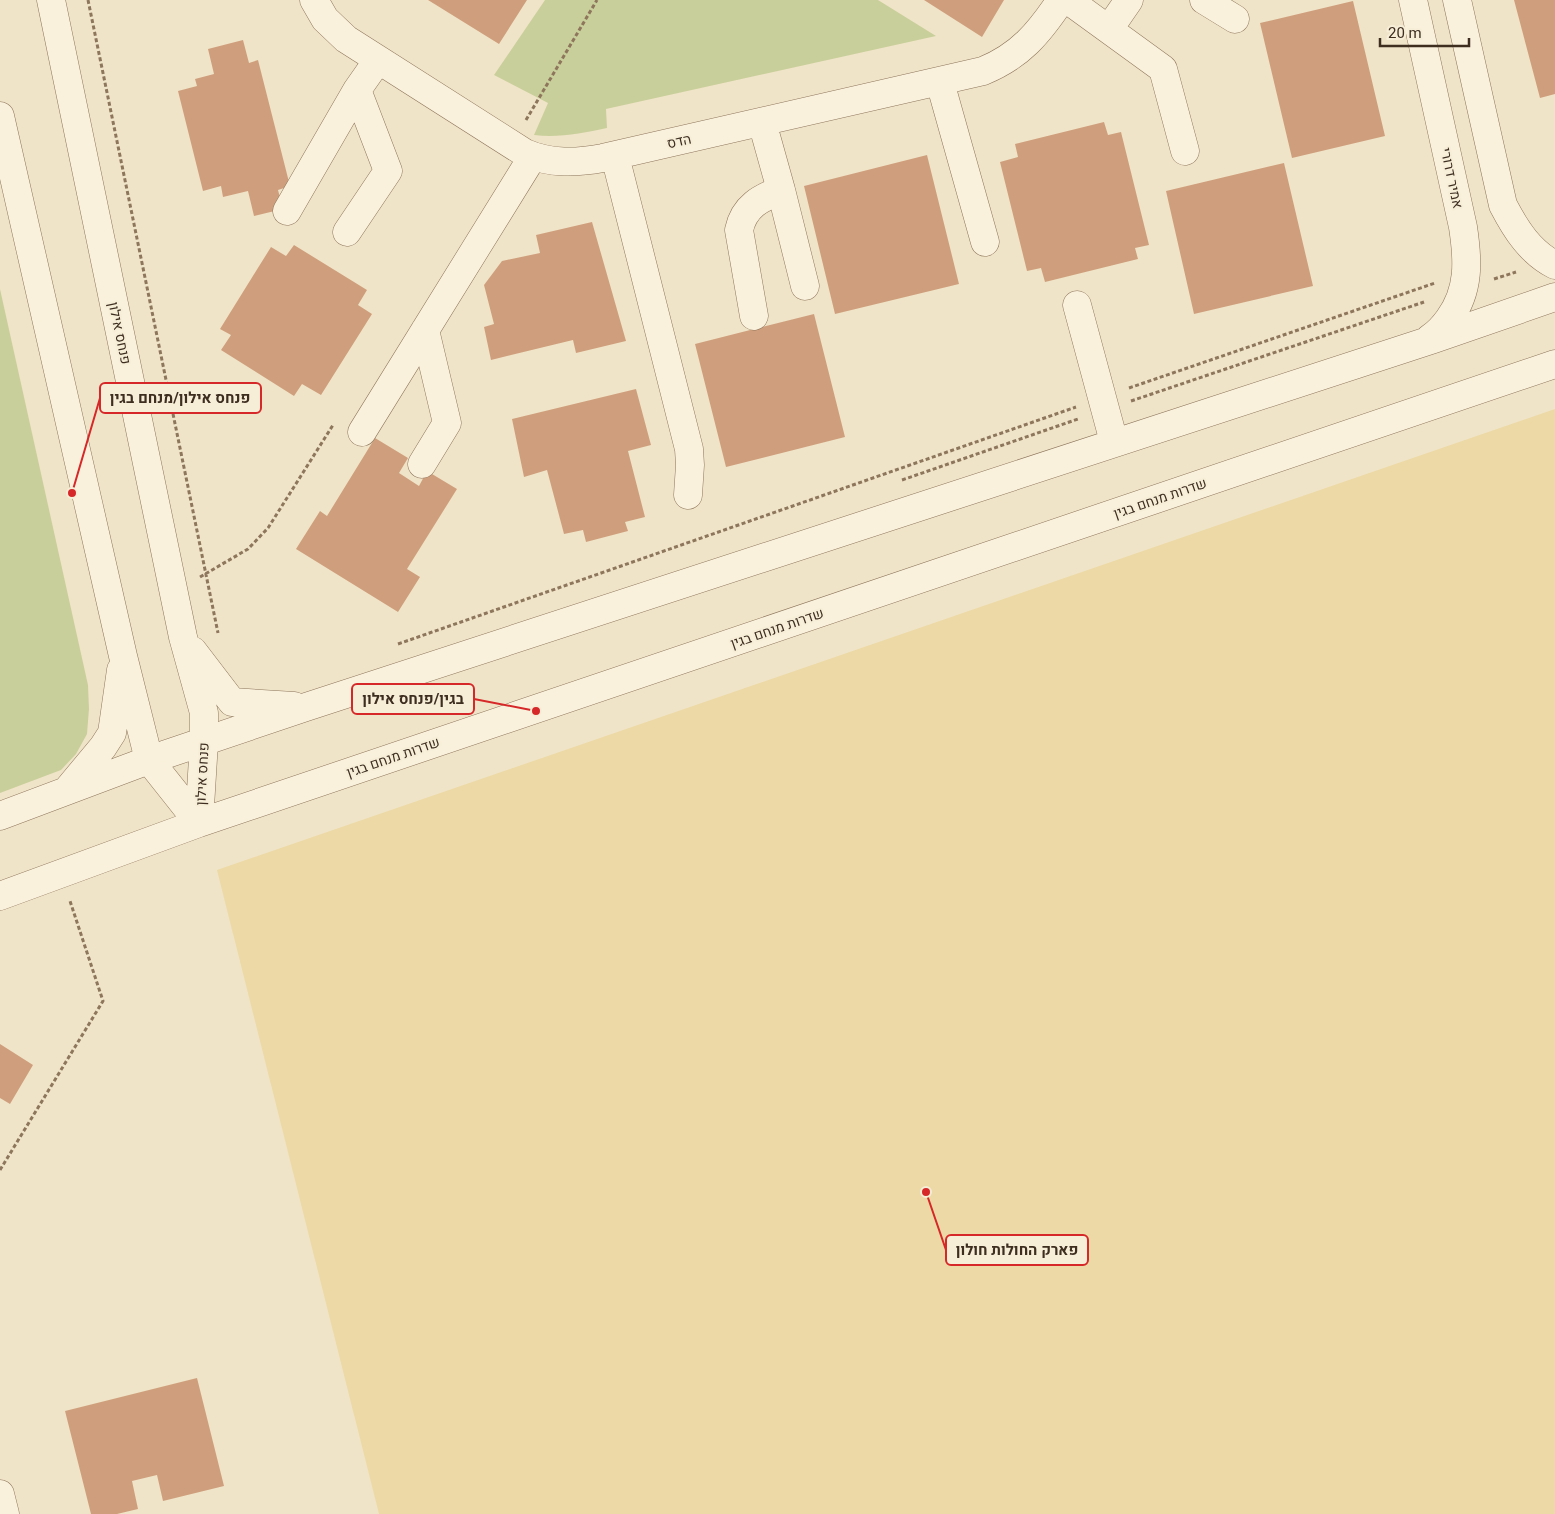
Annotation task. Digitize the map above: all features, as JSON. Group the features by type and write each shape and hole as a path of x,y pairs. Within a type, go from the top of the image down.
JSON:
{"street":[{"name":"פנחס אילון","path":"51,0 183,638 204,713 199,823"},
{"name":"הדס","path":"314,0 325,19 338,33 378,60 517,148 533,156 558,162 576,162 615,156 983,71 1007,60 1028,43 1042,28 1061,0"},
{"path":"1068,0 1163,69 1185,151"},
{"path":"1109,29 1129,0"},
{"path":"1204,0 1235,19"},
{"name":"אמיר דרורי","path":"1413,0 1463,227 1467,258 1464,289 1455,311 1436,334 1422,342"},
{"path":"1457,0 1503,205 1518,232 1527,243 1537,253 1555,265"},
{"path":"287,211 357,90 378,60"},
{"path":"940,82 985,242"},
{"path":"347,232 388,171 357,90"},
{"name":"פנחס אילון","path":"0,116 123,656 149,760 199,823"},
{"path":"762,122 782,190 806,286"},
{"path":"362,432 533,156"},
{"path":"615,156 689,448 688,495"},
{"path":"754,316 739,230 741,220 762,198 782,190"},
{"path":"0,816 149,760 306,706 1555,297"},
{"path":"1077,305 1114,442"},
{"path":"422,464 447,423 425,330"},
{"name":"שדרות מנחם בגין","path":"0,896 199,823 1555,364"},
{"path":"183,638 232,702 306,706"},
{"path":"67,790 103,747 112,733 123,656"},
{"path":"0,1494 5,1514"}],"path":[{"path":"88,0 218,638"},
{"path":"391,646 1102,397 1467,272"},
{"path":"0,1170 103,1001 70,900"}],"green space":[{"path":"545,0 878,0 936,36 606,109 607,128 580,133 543,136 534,135 548,103 494,75"},
{"path":"0,289 88,685 89,709 87,734 76,754 61,770 0,793"}],"sand":[{"path":"1555,409 1555,1514 379,1514 217,870"}],"building":[{"path":"428,0 527,0 499,44"},
{"path":"924,0 1004,0 982,37"},
{"path":"1514,0 1555,0 1555,94 1540,98"},
{"path":"1353,1 1385,136 1292,158 1260,23"},
{"path":"243,40 249,63 258,60 290,186 278,190 283,209 254,216 248,191 223,197 221,186 203,191 178,91 197,86 195,79 214,74 208,49"},
{"path":"1104,122 1108,135 1121,132 1149,245 1135,248 1138,259 1045,282 1041,268 1027,271 1000,162 1018,157 1015,144"},
{"path":"927,155 959,284 835,314 804,186"},
{"path":"1284,163 1313,286 1194,314 1166,191"},
{"path":"592,222 626,341 576,353 573,340 491,360 484,327 494,324 484,285 502,261 540,253 536,235"},
{"path":"294,245 367,290 358,305 372,314 321,395 302,384 294,396 221,350 231,335 220,329 271,247 286,256"},
{"path":"814,314 845,437 726,467 695,344"},
{"path":"636,389 651,445 628,451 645,517 625,522 628,531 586,542 583,530 564,534 547,470 524,477 512,419"},
{"path":"375,438 408,458 399,473 419,486 427,471 457,489 407,569 420,577 398,612 296,549 320,511 327,516"},
{"path":"0,1044 33,1065 10,1104 0,1098"},
{"path":"197,1378 224,1486 163,1501 157,1475 132,1481 138,1509 117,1514 91,1514 65,1411"}],"place":[{"name":"פנחס אילון/מנחם בגין","path":"72,493"},
{"name":"בגין/פנחס אילון","path":"536,711"},
{"name":"פארק החולות חולון","path":"926,1192"}]}
